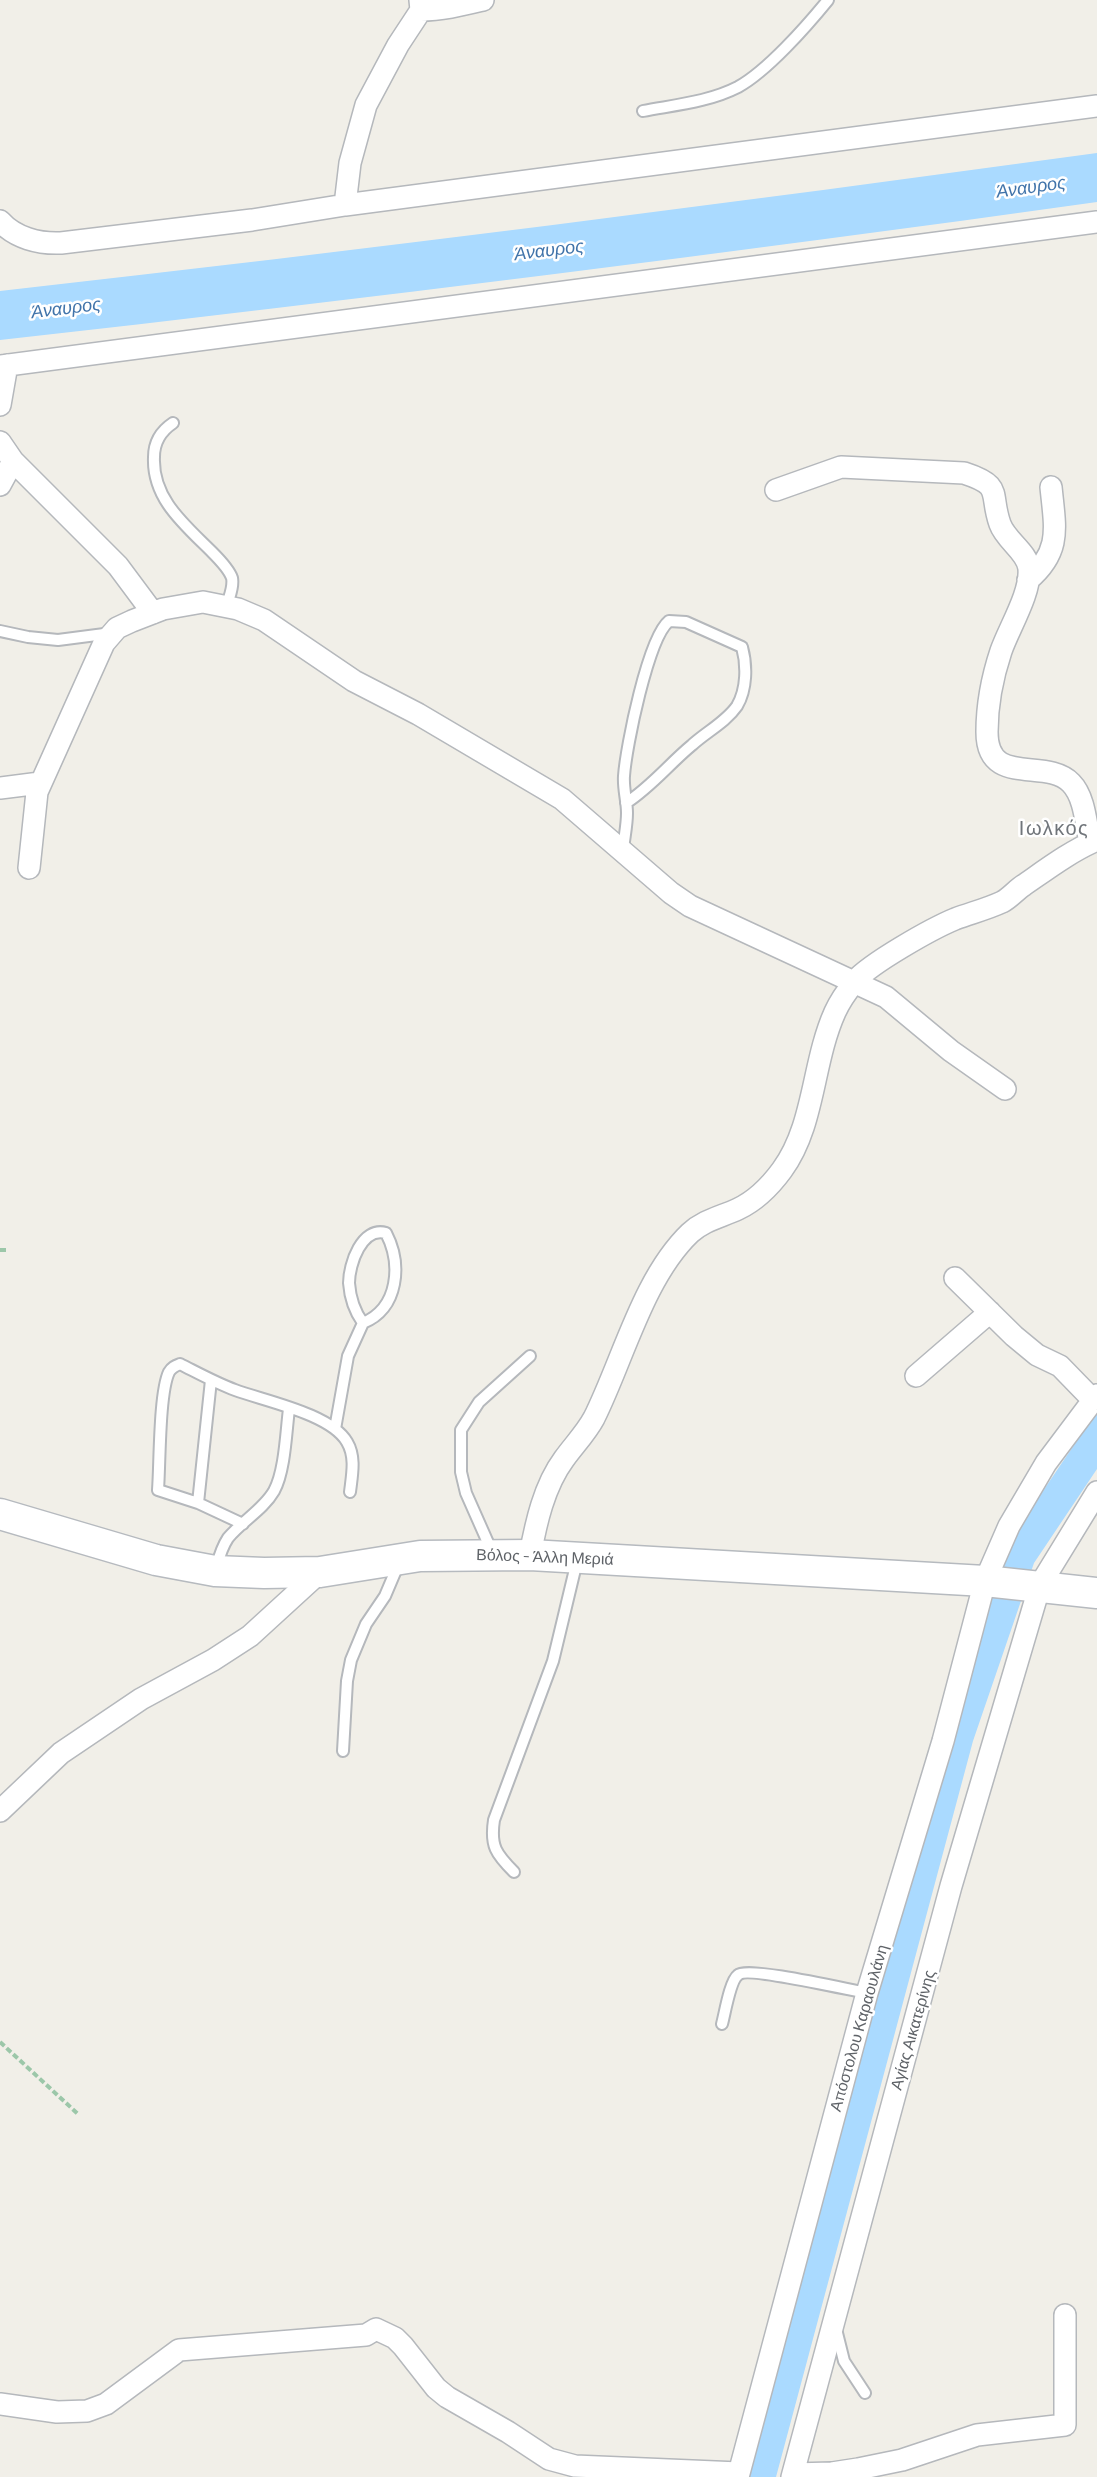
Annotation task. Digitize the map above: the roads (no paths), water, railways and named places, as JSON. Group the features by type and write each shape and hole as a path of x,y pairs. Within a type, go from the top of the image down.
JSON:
{"main road":[{"name":"Βόλος - Άλλη Μεριά","path":"0,1514 156,1560 215,1571 320,1572 401,1558 493,1554 985,1581 1097,1593"}],"street":[{"path":"345,205 350,163 366,105 421,5 444,9 483,0"},
{"path":"0,221 8,229 24,237 52,244 252,220 345,205 1097,106"},
{"path":"0,405 3,365 1097,222"},
{"path":"0,442 14,460 118,566 153,613"},
{"path":"0,485 14,460"},
{"path":"530,1555 541,1509 554,1478 564,1458 585,1434 594,1418 660,1270 690,1232 703,1222 740,1208 753,1200 770,1184 793,1154 803,1126 828,1028 840,1002 855,981 872,967 939,927 1004,901 1041,873 1094,842 1078,794 1069,781 1058,774 1002,764 989,747 987,733 999,659 1028,580 1029,568 1026,559 1004,533 993,491 985,482 964,473 852,466 822,472 776,490"},
{"path":"1028,580 1050,556 1054,540 1051,487"},
{"path":"29,868 34,807 40,783 65,734 104,643 112,633 132,621 153,613 190,603 227,605 280,629 354,681 418,714 561,799 671,893 690,906 734,928 855,981 893,1002 951,1050 1005,1089"},
{"path":"0,788 40,783"},
{"path":"955,1278 1033,1352 1060,1366 1095,1397"},
{"path":"916,1376 990,1312"},
{"name":"Απόστολου Καραουλάνη","path":"738,2475 867,1993 943,1741 985,1581 1009,1526 1046,1463 1095,1397"},
{"name":"Αγίας Αικατερίνης","path":"793,2476 951,1886 1040,1586 1097,1492"},
{"path":"0,1811 61,1753 141,1699 213,1660 250,1636 320,1572"},
{"path":"793,2476 903,2468 977,2435 1065,2425 1065,2315"},
{"path":"0,2404 57,2412 87,2411 106,2404 179,2350 366,2335 376,2329 394,2338 403,2346 436,2388 447,2397 549,2459 576,2466 738,2475"}],"lane":[{"path":"643,111 710,98 737,87 757,74 828,0"},
{"path":"173,423 159,435 154,452 153,472 157,487 176,515 219,559 231,577 231,591 227,605"},
{"path":"623,850 627,815 623,779 626,761 646,671 660,630 669,621 686,622 742,647 746,663 738,704 731,713 626,803"},
{"path":"0,631 58,640 112,633"},
{"path":"335,1429 348,1356 363,1323 372,1319 380,1311 396,1281 397,1269 392,1244 386,1233 380,1231 374,1232 357,1250 350,1273 351,1296 363,1323"},
{"path":"493,1554 466,1493 461,1472 462,1430 479,1402 530,1356"},
{"path":"243,1524 198,1503 158,1490 163,1397 170,1370 175,1366 180,1364 211,1380 310,1415 335,1429 346,1440 353,1455 350,1492"},
{"path":"198,1503 211,1380"},
{"path":"215,1571 221,1549 230,1536 274,1490 279,1479 289,1409"},
{"path":"514,1872 498,1856 492,1834 494,1820 553,1661 578,1557"},
{"path":"343,1751 347,1681 351,1660 363,1630 385,1596 401,1558"},
{"path":"722,2024 734,1981 738,1974 744,1972 763,1973 867,1993"},
{"path":"835,2320 844,2361 866,2393"}],"water":[{"name":"Άναυρος","path":"1097,153 1097,202 549,275 0,340 0,291 549,225"},
{"path":"1097,1411 1097,1469 1034,1563 973,1741 776,2477 748,2477 948,1734 1001,1553"}],"district":[{"name":"Ιωλκός","path":"1054,828"}]}
